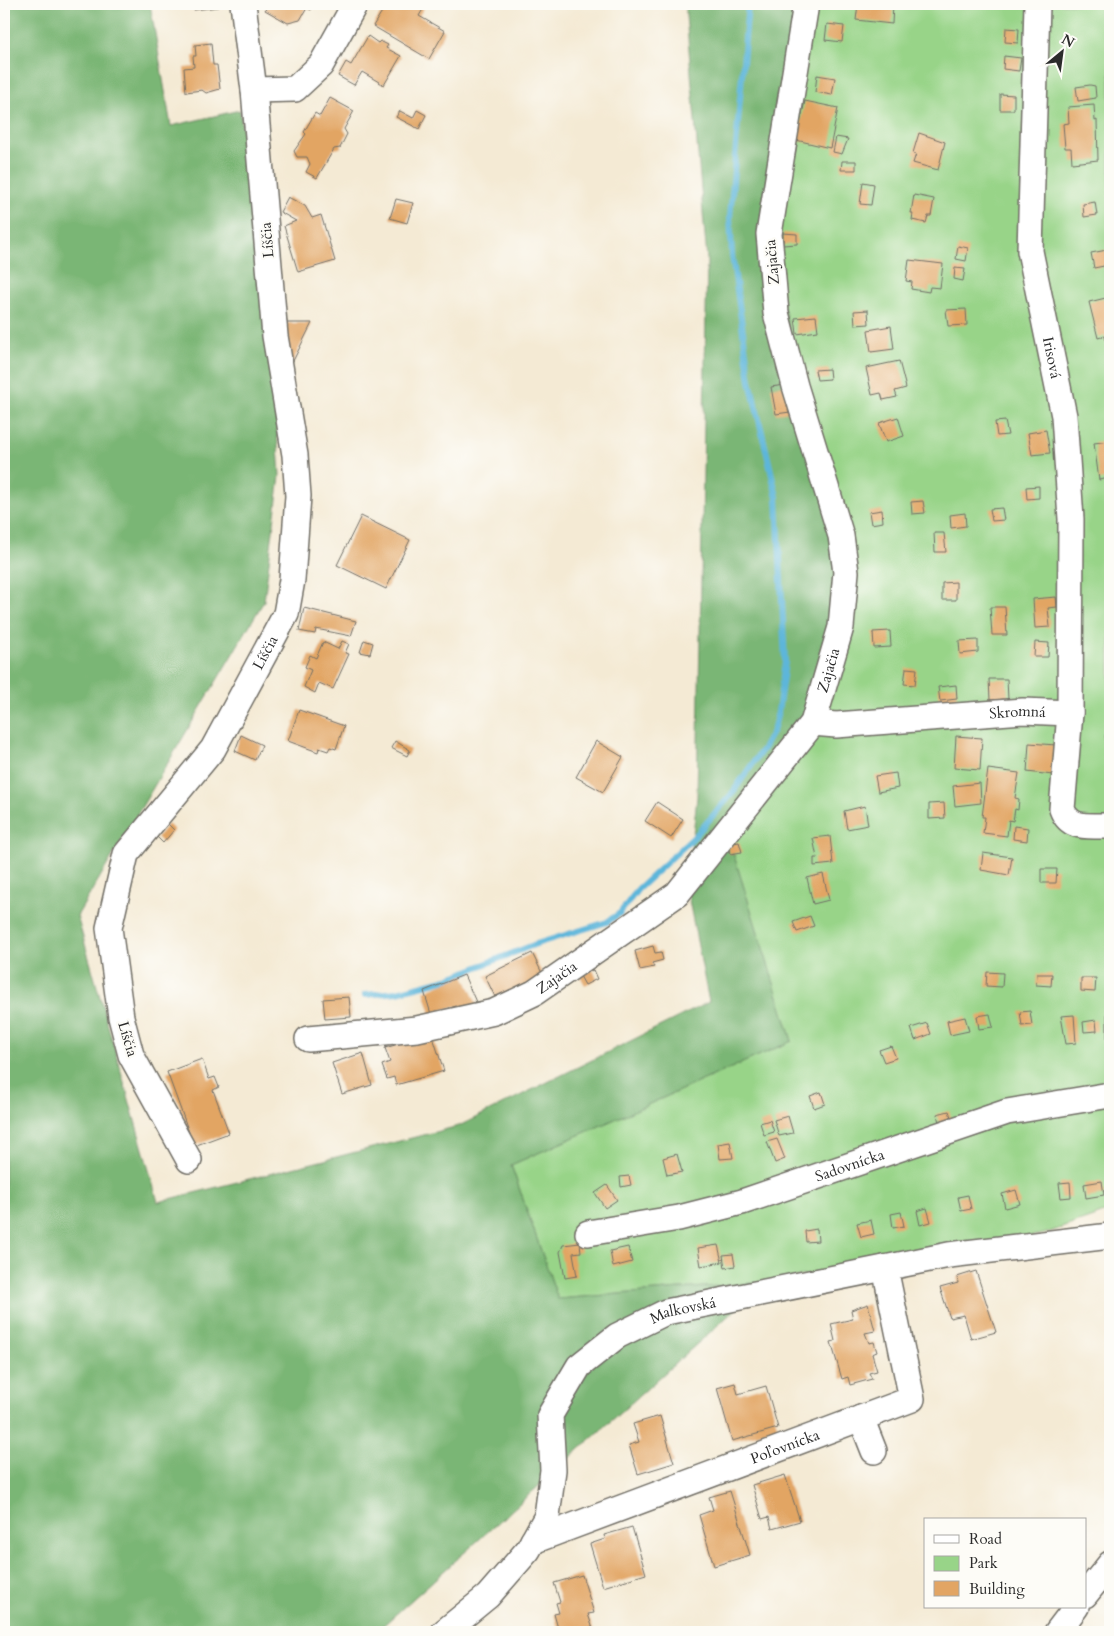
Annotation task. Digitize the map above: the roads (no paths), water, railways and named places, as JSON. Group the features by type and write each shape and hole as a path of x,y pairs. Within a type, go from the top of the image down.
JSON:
{"street":[{"name":"Líščia","path":"189,1160 131,1055 121,1017 109,928 126,854 213,749 286,614 292,580 298,496 295,455 275,336 254,90 243,4"},
{"path":"254,90 295,89 321,65 355,4"},
{"name":"Zajačia","path":"308,1039 417,1029 494,1012 534,993 677,894 813,723 841,627 846,572 841,536 795,386 776,313 769,234 806,4"},
{"name":"Irisová","path":"1037,4 1030,250 1064,416 1071,519 1070,713"},
{"name":"Skromná","path":"813,723 836,724 1023,711 1070,713 1062,809 1066,819 1074,824 1110,826"},
{"name":"Sadovnícka","path":"588,1233 679,1218 742,1202 1008,1112 1110,1095"},
{"name":"Malkovská","path":"444,1632 488,1596 528,1550 547,1516 553,1470 550,1415 579,1366 617,1336 666,1312 949,1254 1110,1236"},
{"name":"Poľovnícka","path":"533,1540 912,1399 885,1268"},
{"path":"861,1418 874,1451"},
{"path":"1086,1594 1110,1564"},
{"path":"1057,1632 1075,1608"}],"waterway":[{"path":"365,995 397,992 447,979 536,944 607,922 620,913 638,889 694,837 731,795 773,731 778,712 785,662 777,497 750,381 732,255 730,217 748,4"}]}
